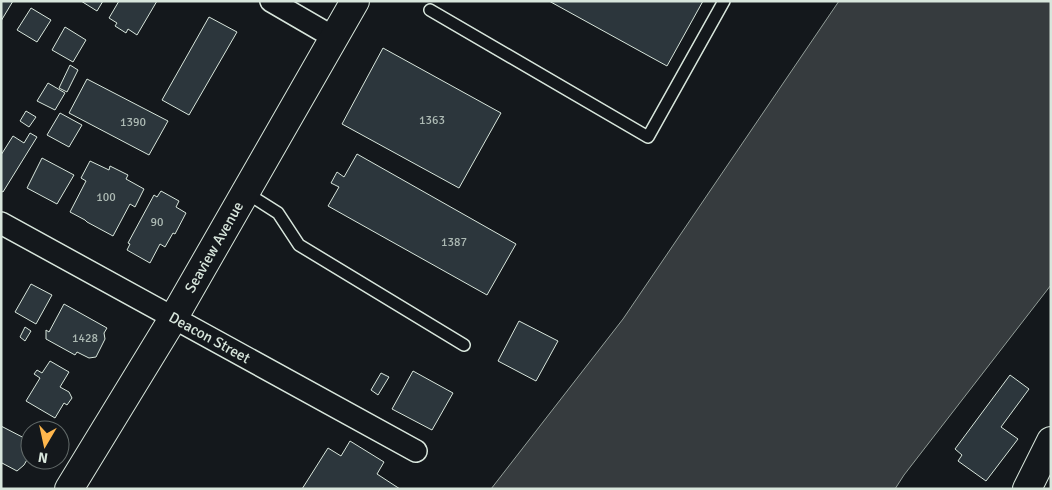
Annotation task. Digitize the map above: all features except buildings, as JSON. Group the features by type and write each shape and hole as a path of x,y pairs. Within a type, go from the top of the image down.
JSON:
{"main road":[{"name":"Seaview Avenue","path":"69,489 174,317 354,1"},
{"path":"1027,489 1051,440"}],"street":[{"path":"271,1 334,37"},
{"name":"Deacon Street","path":"1,223 416,450"}],"lane":[{"path":"430,10 648,137 724,1"},
{"path":"245,192 278,213 299,245 464,344"}],"shaded area":[{"path":"839,1 1051,1 1051,285 895,489 491,489 623,319"}]}
